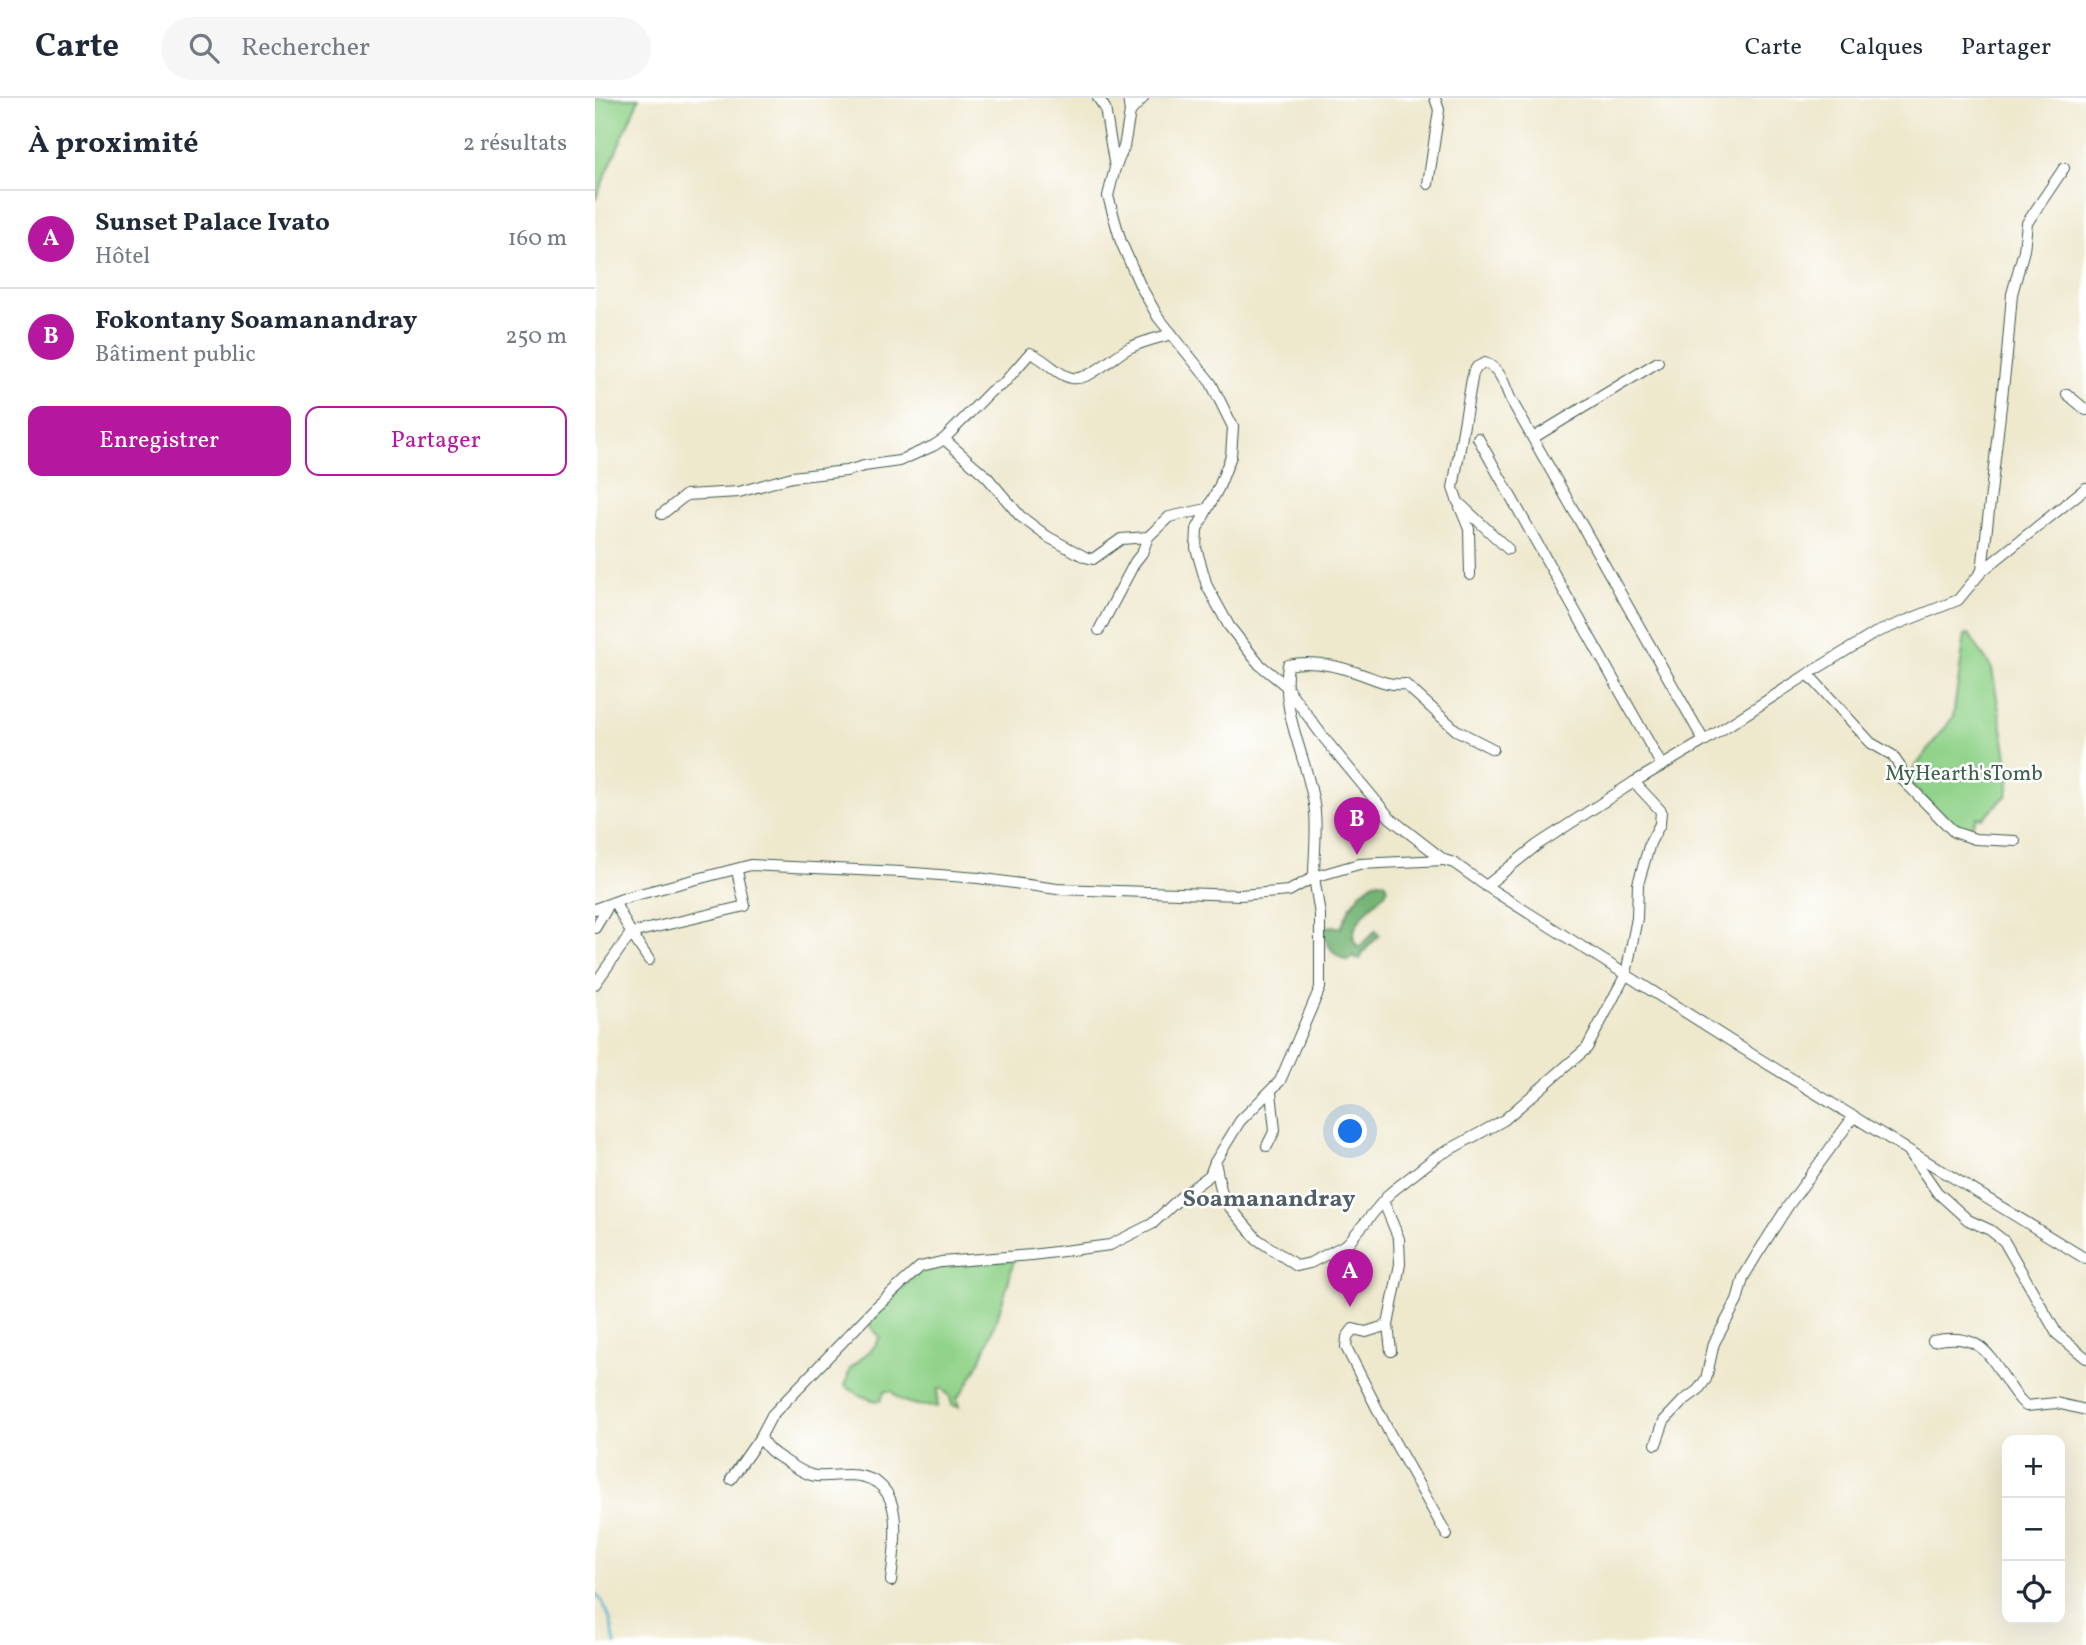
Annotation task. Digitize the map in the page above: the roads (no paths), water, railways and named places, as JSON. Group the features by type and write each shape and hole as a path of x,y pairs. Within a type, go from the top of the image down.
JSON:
{"street":[{"path":"1098,98 1105,108 1115,168"},
{"path":"1128,98 1130,112 1124,147 1108,196 1121,242 1158,317 1211,383 1233,428 1231,457 1197,529 1196,548 1207,586 1219,612 1259,664 1285,685 1324,738 1390,817 1444,860"},
{"path":"1130,112 1143,98"},
{"path":"1428,184 1439,110 1435,98"},
{"path":"1982,571 2012,294 2024,250 2027,222 2064,168"},
{"path":"662,514 686,495 739,492 792,477 899,461 944,439 991,391 1003,384 1030,353 1044,358 1060,374 1070,378 1083,378 1127,349 1146,340 1172,334"},
{"path":"1533,438 1658,362"},
{"path":"1470,575 1469,529 1453,488 1473,373 1485,363 1494,366 1705,741"},
{"path":"2067,394 2086,410"},
{"path":"1478,438 1662,766"},
{"path":"944,439 987,477 1020,516 1048,537 1085,557 1093,559 1121,539 1148,537"},
{"path":"1486,886 1537,845 1875,633 1958,600 1982,571 2086,488"},
{"path":"1458,502 1508,549"},
{"path":"1099,630 1142,553 1148,537 1168,517 1207,509"},
{"path":"731,1479 772,1415 874,1309 920,1267 941,1262 1032,1255 1110,1245 1152,1224 1210,1175 1240,1121 1280,1081 1320,988 1320,915 1314,877 1315,812 1287,708 1285,685 1288,665 1302,662 1357,672 1392,685 1405,684 1456,730 1493,749"},
{"path":"1808,674 1871,743 1892,755 1901,768 1902,779 1954,832 1975,838 2015,841"},
{"path":"1215,1162 1223,1199 1257,1239 1297,1266 1310,1263 1347,1244 1390,1193 1436,1157 1504,1120 1587,1048 1626,974 1637,918 1638,884 1650,843 1660,824 1661,811 1634,782"},
{"path":"595,909 628,897 751,866 901,872 1058,888 1240,895 1289,891 1314,877 1359,864 1444,860 1454,863 1626,974 2086,1259"},
{"path":"595,984 631,933 745,906 737,871"},
{"path":"595,916 615,903"},
{"path":"615,903 649,960"},
{"path":"595,928 606,910"},
{"path":"1267,1146 1275,1130 1271,1092"},
{"path":"1656,1444 1664,1420 1698,1390 1706,1378 1714,1343 1737,1301 1744,1278 1756,1256 1788,1206 1854,1116"},
{"path":"1907,1149 1937,1192 1968,1220 1990,1230 2004,1241 2057,1334 2086,1358"},
{"path":"1384,1203 1399,1239 1400,1264 1388,1325 1391,1351"},
{"path":"1388,1325 1366,1332 1353,1329 1347,1337 1346,1347 1389,1434 1447,1535"},
{"path":"1933,1341 1961,1338 1985,1350 1995,1361 2017,1398 2026,1406 2056,1404 2086,1410"},
{"path":"761,1436 770,1451 809,1476 851,1475 875,1480 885,1489 893,1504 895,1540 891,1581"}],"waterway":[{"path":"595,1593 607,1611 615,1645"}],"place":[{"name":"Fokontany Soamanandray","path":"1357,855"},
{"name":"Sunset Palace Ivato","path":"1350,1307"}],"district":[{"name":"Soamanandray","path":"1269,1200"}],"park label":[{"name":"MyHearth'sTomb","path":"1964,774"}]}
